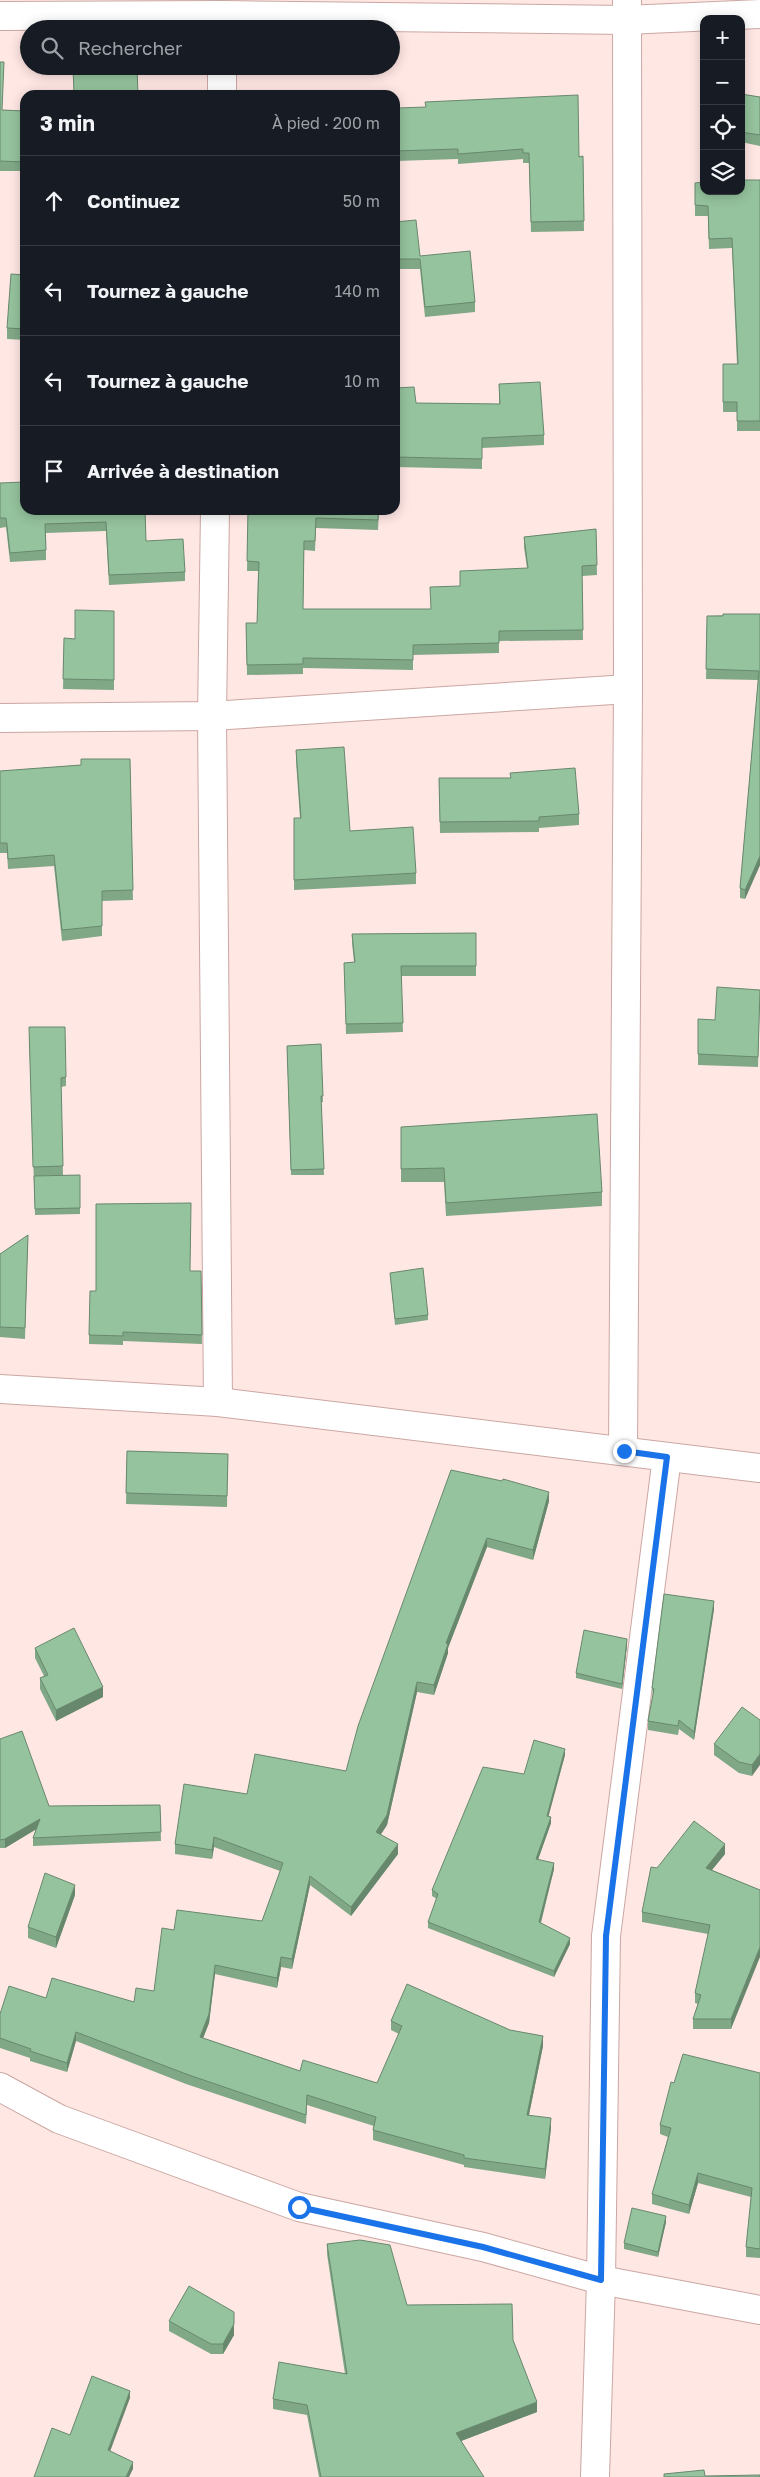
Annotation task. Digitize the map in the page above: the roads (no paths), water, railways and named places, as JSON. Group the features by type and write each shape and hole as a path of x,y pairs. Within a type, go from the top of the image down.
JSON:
{"street":[{"path":"290,20 626,10 760,14"},
{"path":"624,1451 628,689 626,10"},
{"path":"0,16 149,20"},
{"path":"222,75 222,90"},
{"path":"215,515 212,716 218,1402"},
{"path":"0,718 212,716 628,689"},
{"path":"0,1388 218,1402 760,1468"},
{"path":"595,2477 601,2280 606,1936 667,1457"},
{"path":"0,2088 59,2118 299,2207 483,2247 601,2280 760,2310"}]}
